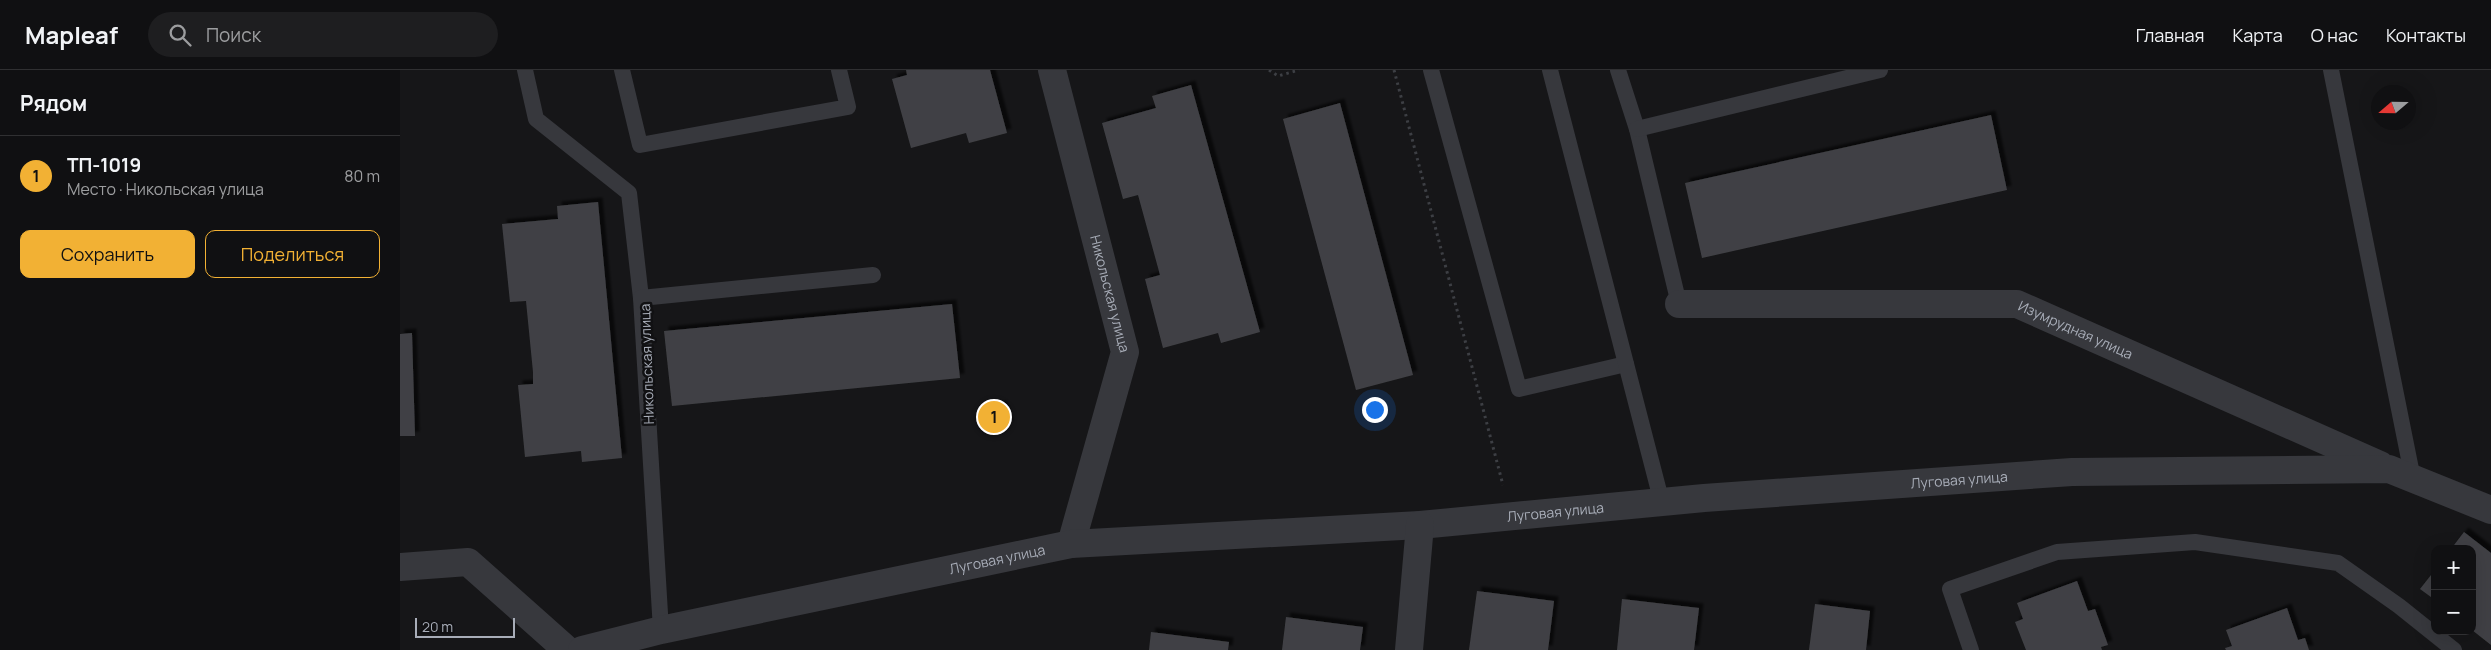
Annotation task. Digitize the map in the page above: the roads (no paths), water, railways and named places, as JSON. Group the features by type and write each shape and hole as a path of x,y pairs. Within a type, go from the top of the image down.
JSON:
{"street":[{"name":"Никольская улица","path":"1052,70 1126,352 1071,544"},
{"name":"Изумрудная улица","path":"1679,304 2018,304 2401,474"},
{"name":"Луговая улица","path":"582,650 661,630 1071,544 1420,525 1662,503 2072,472 2401,474 2491,510"},
{"path":"1409,650 1420,525"},
{"path":"400,567 468,562 567,650"}],"lane":[{"path":"525,70 536,120 629,193 641,298"},
{"path":"622,70 640,146 848,108 839,70"},
{"path":"1430,70 1519,389 1626,364"},
{"path":"1550,70 1662,503"},
{"path":"1618,70 1637,129 1679,304"},
{"path":"1637,129 1880,70"},
{"path":"2331,70 2401,474"},
{"name":"Никольская улица","path":"661,630 641,298 873,275"},
{"path":"1971,650 1950,589 2057,552 2195,542 2338,563 2399,606 2454,650"}],"place":[{"name":"ТП-1019","path":"994,417"}]}
